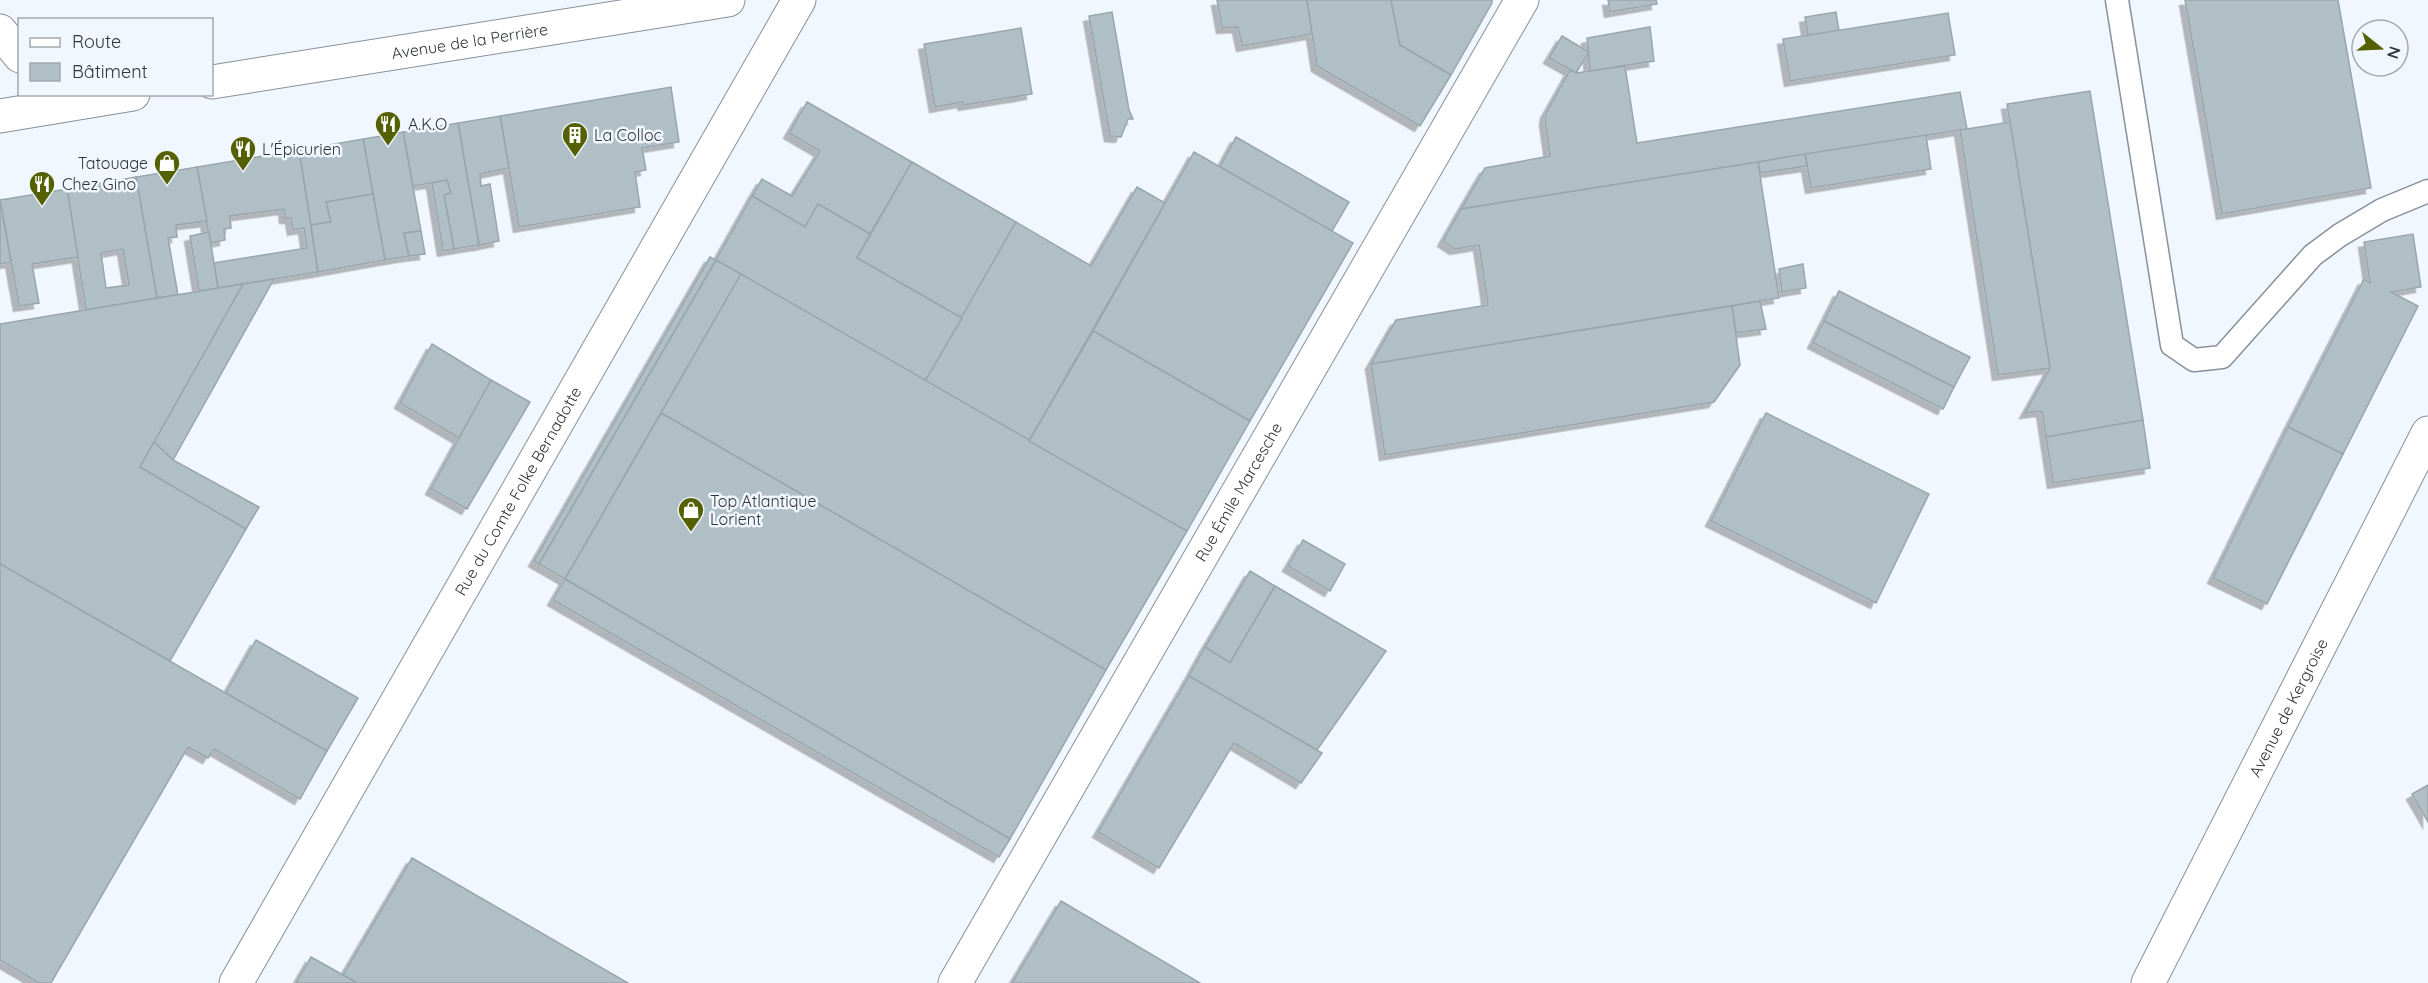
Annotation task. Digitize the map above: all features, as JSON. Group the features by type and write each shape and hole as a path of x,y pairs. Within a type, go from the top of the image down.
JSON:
{"street":[{"name":"Avenue de la Perrière","path":"213,82 728,0"},
{"name":"Rue du Comte Folke Bernadotte","path":"236,983 799,0"},
{"name":"Rue Émile Marcesche","path":"955,983 1522,0"},
{"path":"0,31 18,54"},
{"path":"0,116 55,100 107,96"},
{"name":"Avenue de Kergroise","path":"2148,983 2428,433"}],"lane":[{"path":"2116,0 2172,345 2194,360 2222,357 2313,255 2340,235 2382,210 2428,191"}],"building":[{"path":"1217,0 1307,0 1312,34 1242,46 1238,27 1222,28"},
{"path":"1307,0 1391,0 1400,45 1451,75 1420,126 1317,66"},
{"path":"1391,0 1492,0 1492,3 1451,75 1400,45"},
{"path":"1608,0 1656,0 1657,4 1610,12"},
{"path":"2185,0 2338,0 2371,188 2222,214"},
{"path":"1112,12 1129,110 1133,119 1128,119 1121,137 1110,136 1089,16"},
{"path":"1836,12 1839,31 1808,36 1805,17"},
{"path":"1948,13 1955,55 1790,81 1783,39"},
{"path":"1650,27 1654,61 1590,71 1587,38"},
{"path":"1021,28 1032,94 964,105 962,102 935,107 924,44"},
{"path":"1562,36 1589,52 1576,73 1549,58"},
{"path":"1625,66 1637,143 1960,92 1967,129 1461,209 1485,168 1550,156 1546,113 1570,70 1576,73"},
{"name":"La Colloc","path":"671,87 679,142 642,148 646,170 635,172 640,207 519,227 500,116"},
{"path":"2090,91 2143,420 2046,437 2042,411 2025,413 2050,368 2007,104"},
{"path":"807,102 912,162 870,234 818,204 805,227 752,196 762,179 792,196 820,151 789,133"},
{"path":"500,116 509,168 480,174 481,186 490,184 499,241 479,245 458,123"},
{"path":"2010,122 2050,368 1998,375 1960,130"},
{"path":"458,123 479,245 454,249 444,195 451,193 447,180 413,186 403,132"},
{"path":"403,132 421,231 404,233 409,256 385,260 363,139"},
{"path":"1926,135 1931,169 1811,188 1805,154"},
{"path":"1236,137 1349,202 1332,231 1220,167"},
{"path":"363,139 373,194 326,202 331,222 311,225 299,150"},
{"path":"299,150 318,272 218,288 213,263 307,248 304,228 293,230 291,218 285,218 284,209 230,216 231,228 224,229 225,240 210,243 197,167"},
{"path":"1194,152 1353,243 1250,421 1093,331"},
{"path":"1805,154 1807,166 1760,173 1758,162"},
{"path":"912,162 1016,222 962,318 857,258"},
{"path":"1758,162 1779,298 1371,364 1396,320 1488,305 1479,245 1455,249 1443,241 1461,209"},
{"path":"197,167 207,221 176,225 177,237 168,238 178,295 157,298 136,177"},
{"path":"136,177 157,298 86,310 67,189","holes":["123,249 129,285 106,288 101,253"]},
{"path":"447,180 451,193 444,195 454,249 443,251 432,183"},
{"path":"1137,187 1165,203 1029,441 925,381 1016,222 1091,266"},
{"path":"67,189 78,257 32,264 39,303 19,306 0,200"},
{"path":"373,194 385,260 318,272 311,225 331,222 326,202"},
{"path":"752,196 805,227 818,204 870,234 857,258 962,318 925,381 716,260"},
{"path":"0,200 11,262 0,264"},
{"path":"421,231 425,254 409,256 404,233"},
{"path":"209,232 218,288 199,291 190,236"},
{"path":"2413,234 2421,287 2391,292 2418,306 2343,454 2288,427 2364,279 2370,283 2364,242"},
{"path":"710,257 716,260 539,564 534,561"},
{"path":"716,260 741,274 565,579 539,564"},
{"path":"1803,264 1806,288 1782,292 1779,269"},
{"path":"741,274 1187,531 1106,670 661,413"},
{"path":"274,279 173,460 154,442 243,284"},
{"path":"243,284 140,467 246,529 170,661 0,564 0,324"},
{"path":"1839,291 1970,357 1954,387 1824,321"},
{"path":"1760,301 1766,329 1736,333 1732,306"},
{"path":"1732,306 1740,365 1714,402 1385,455 1371,364"},
{"path":"1824,321 1954,387 1943,409 1813,343"},
{"path":"1093,331 1250,421 1187,531 1029,441"},
{"path":"432,344 491,380 459,438 400,403"},
{"path":"491,380 530,402 467,509 431,489"},
{"path":"661,413 1106,670 1010,839 565,579"},
{"path":"1766,413 1929,494 1876,603 1711,521"},
{"path":"2143,420 2150,468 2053,483 2046,437"},
{"path":"2288,427 2343,454 2267,604 2213,578"},
{"path":"154,442 173,460 259,507 246,529 140,467"},
{"path":"1303,540 1345,564 1330,591 1288,566"},
{"path":"0,564 327,751 300,799 214,749 208,758 188,747 51,983 39,983 0,960"},
{"path":"1250,571 1275,586 1230,663 1205,647"},
{"path":"565,579 1010,839 999,857 553,600"},
{"path":"1275,586 1386,651 1317,750 1189,676 1205,647 1230,663"},
{"path":"256,640 358,698 327,751 226,693"},
{"path":"1189,676 1322,753 1301,783 1234,743 1159,868 1098,832"},
{"path":"2428,785 2428,822 2412,794"},
{"path":"412,858 628,983 357,983 343,975"},
{"path":"1061,901 1200,983 1012,983"},
{"path":"311,957 343,975 357,983 296,983"}],"place":[{"name":"A.K.O","path":"388,147"},
{"name":"La Colloc","path":"575,158"},
{"name":"L'Épicurien","path":"243,172"},
{"name":"Tatouage","path":"167,186"},
{"name":"Chez Gino","path":"42,207"},
{"name":"Top Atlantique Lorient","path":"691,533"}]}
